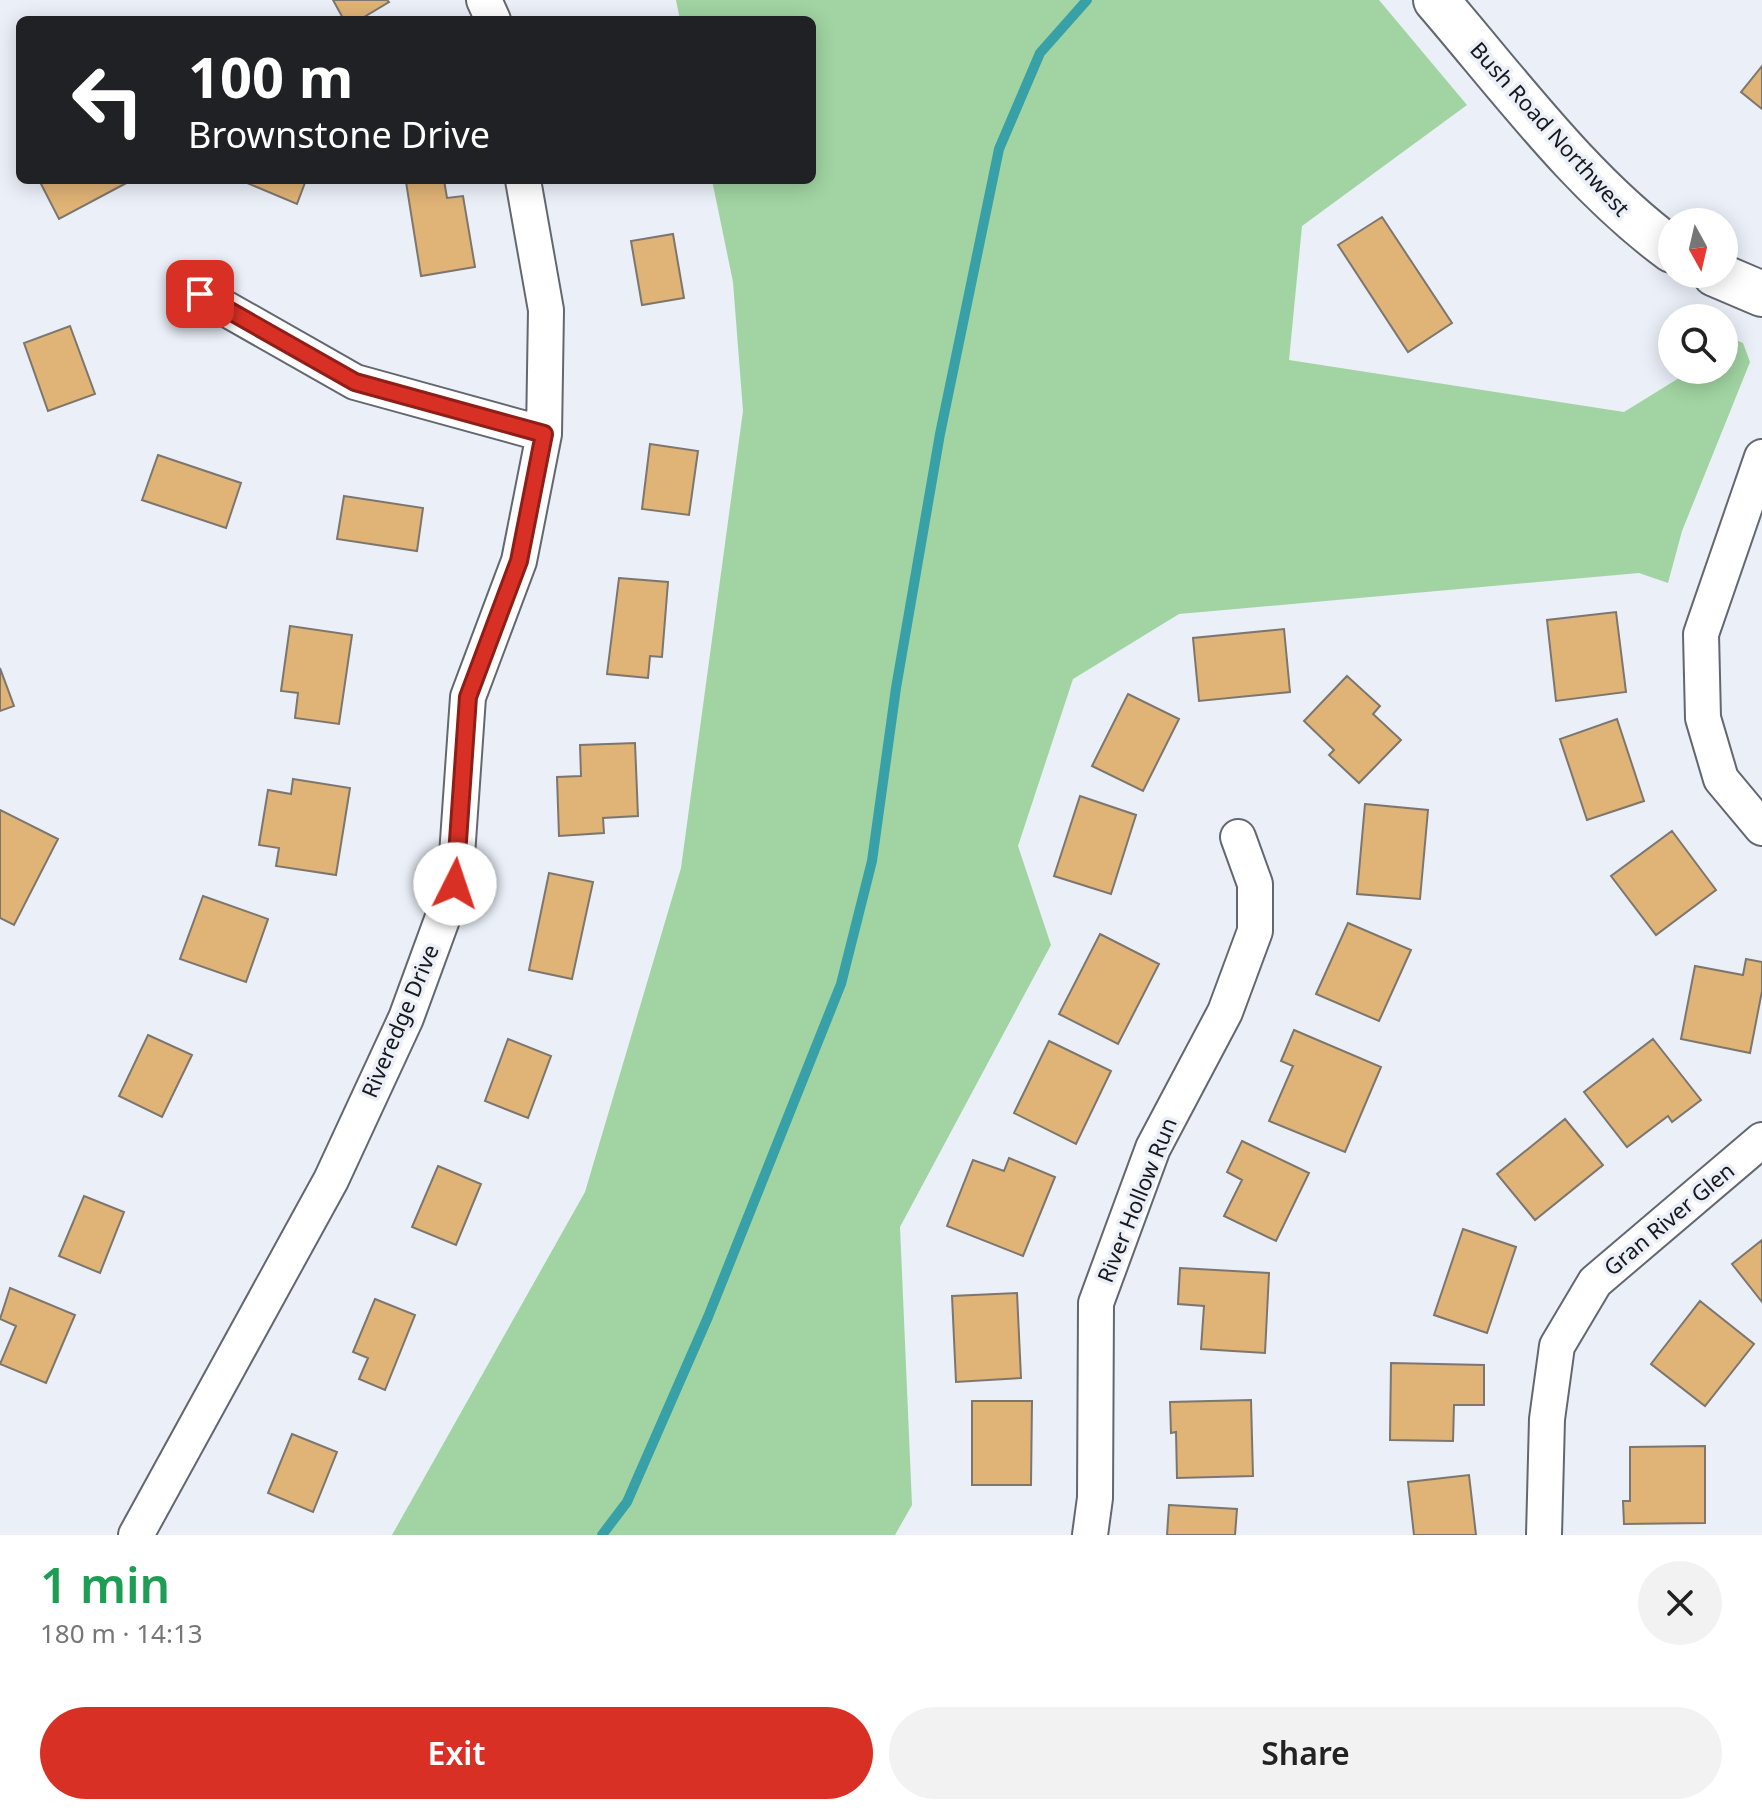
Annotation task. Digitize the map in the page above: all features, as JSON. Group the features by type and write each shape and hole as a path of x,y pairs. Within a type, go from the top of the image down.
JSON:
{"street":[{"name":"Bush Road Northwest","path":"1436,0 1545,127 1634,222 1658,240"},
{"name":"Riveredge Drive","path":"136,1535 331,1180 406,1018 455,884 468,697 519,561 544,434 546,310 524,184"},
{"path":"1738,284 1762,294"},
{"path":"200,294 355,382 544,434"},
{"path":"1762,457 1701,634 1703,718 1721,779 1762,828"},
{"name":"River Hollow Run","path":"1090,1535 1095,1498 1096,1303 1153,1148 1225,1012 1255,931 1255,884 1238,837"},
{"name":"Gran River Glen","path":"1544,1535 1547,1419 1557,1346 1595,1282 1762,1140"}],"green space":[{"path":"676,0 1379,0 1467,105 1302,226 1289,360 1624,412 1669,384 1738,384 1738,341 1743,343 1750,362 1682,531 1668,583 1639,573 1179,614 1073,679 1018,846 1051,945 900,1227 912,1505 895,1535 392,1535 585,1192 681,868 743,411 733,282 713,184 816,184 816,16 679,16"}],"building":[{"path":"333,0 389,2 366,16 342,16"},
{"path":"1762,66 1762,109 1741,92"},
{"path":"41,184 125,184 59,219"},
{"path":"250,184 304,184 297,204"},
{"path":"406,184 445,184 447,198 463,196 475,267 421,276"},
{"path":"1382,217 1452,323 1408,352 1338,245"},
{"path":"673,234 684,298 642,305 631,241"},
{"path":"70,326 95,394 48,411 24,343"},
{"path":"650,444 698,451 689,515 642,509"},
{"path":"158,455 241,483 226,528 142,500"},
{"path":"344,496 423,508 417,551 337,539"},
{"path":"619,578 668,582 662,657 650,656 648,678 607,674"},
{"path":"1616,612 1626,692 1556,701 1547,620"},
{"path":"290,626 352,635 339,724 295,718 298,693 281,691"},
{"path":"1284,629 1290,692 1199,701 1193,638"},
{"path":"0,668 14,706 0,711"},
{"path":"1347,676 1380,706 1373,714 1401,740 1359,783 1329,755 1334,750 1304,721"},
{"path":"1128,694 1179,719 1143,791 1092,766"},
{"path":"1617,719 1644,801 1587,820 1560,739"},
{"path":"635,743 638,816 603,818 604,833 559,836 557,777 581,776 580,745"},
{"path":"293,779 350,788 336,875 276,866 279,848 259,845 268,790 291,794"},
{"path":"1080,796 1136,815 1111,894 1054,876"},
{"path":"1365,804 1428,810 1420,899 1357,894"},
{"path":"0,810 58,839 14,925 0,918"},
{"path":"1672,831 1716,890 1656,935 1611,876"},
{"path":"549,873 593,882 572,979 529,970"},
{"path":"203,896 268,919 246,982 180,959"},
{"path":"1348,923 1411,950 1379,1021 1316,994"},
{"path":"1100,934 1159,964 1118,1044 1059,1014"},
{"path":"1746,959 1762,962 1762,991 1750,1053 1681,1039 1695,966 1743,975"},
{"path":"1294,1030 1381,1067 1345,1152 1269,1121 1293,1066 1281,1061"},
{"path":"148,1035 192,1055 162,1117 119,1096"},
{"path":"508,1039 551,1056 528,1118 485,1101"},
{"path":"1653,1039 1701,1100 1672,1122 1668,1116 1627,1147 1584,1092"},
{"path":"1049,1041 1111,1071 1076,1144 1014,1113"},
{"path":"1565,1119 1603,1165 1535,1220 1497,1174"},
{"path":"1242,1141 1309,1173 1276,1241 1224,1216 1242,1180 1227,1172"},
{"path":"1009,1158 1055,1177 1023,1256 947,1226 973,1160 1004,1171"},
{"path":"438,1166 481,1184 456,1245 412,1227"},
{"path":"84,1196 124,1212 100,1273 59,1256"},
{"path":"1463,1229 1516,1247 1487,1333 1434,1315"},
{"path":"1762,1240 1762,1302 1732,1264"},
{"path":"1180,1268 1269,1273 1265,1353 1201,1349 1204,1306 1178,1304"},
{"path":"10,1288 75,1315 46,1383 0,1364 16,1326 0,1319"},
{"path":"1017,1293 1021,1378 956,1382 952,1296"},
{"path":"375,1299 415,1315 385,1390 359,1379 368,1358 353,1352"},
{"path":"1700,1301 1754,1344 1705,1406 1651,1364"},
{"path":"1391,1363 1484,1365 1484,1405 1454,1405 1453,1441 1390,1440"},
{"path":"1251,1400 1253,1476 1177,1478 1176,1432 1171,1433 1170,1402"},
{"path":"972,1401 1032,1401 1031,1485 972,1485"},
{"path":"292,1434 337,1452 313,1512 268,1493"},
{"path":"1705,1446 1705,1523 1624,1524 1623,1501 1630,1501 1630,1447"},
{"path":"1469,1475 1476,1535 1414,1535 1408,1482"},
{"path":"1169,1505 1237,1509 1235,1535 1167,1535"}],"waterway":[{"path":"602,1535 627,1502 708,1317 841,984 872,861 896,688 940,434 999,149 1040,53 1087,0"}],"route":[{"path":"200,294 355,382 544,434 519,561 468,697 455,884"}]}
